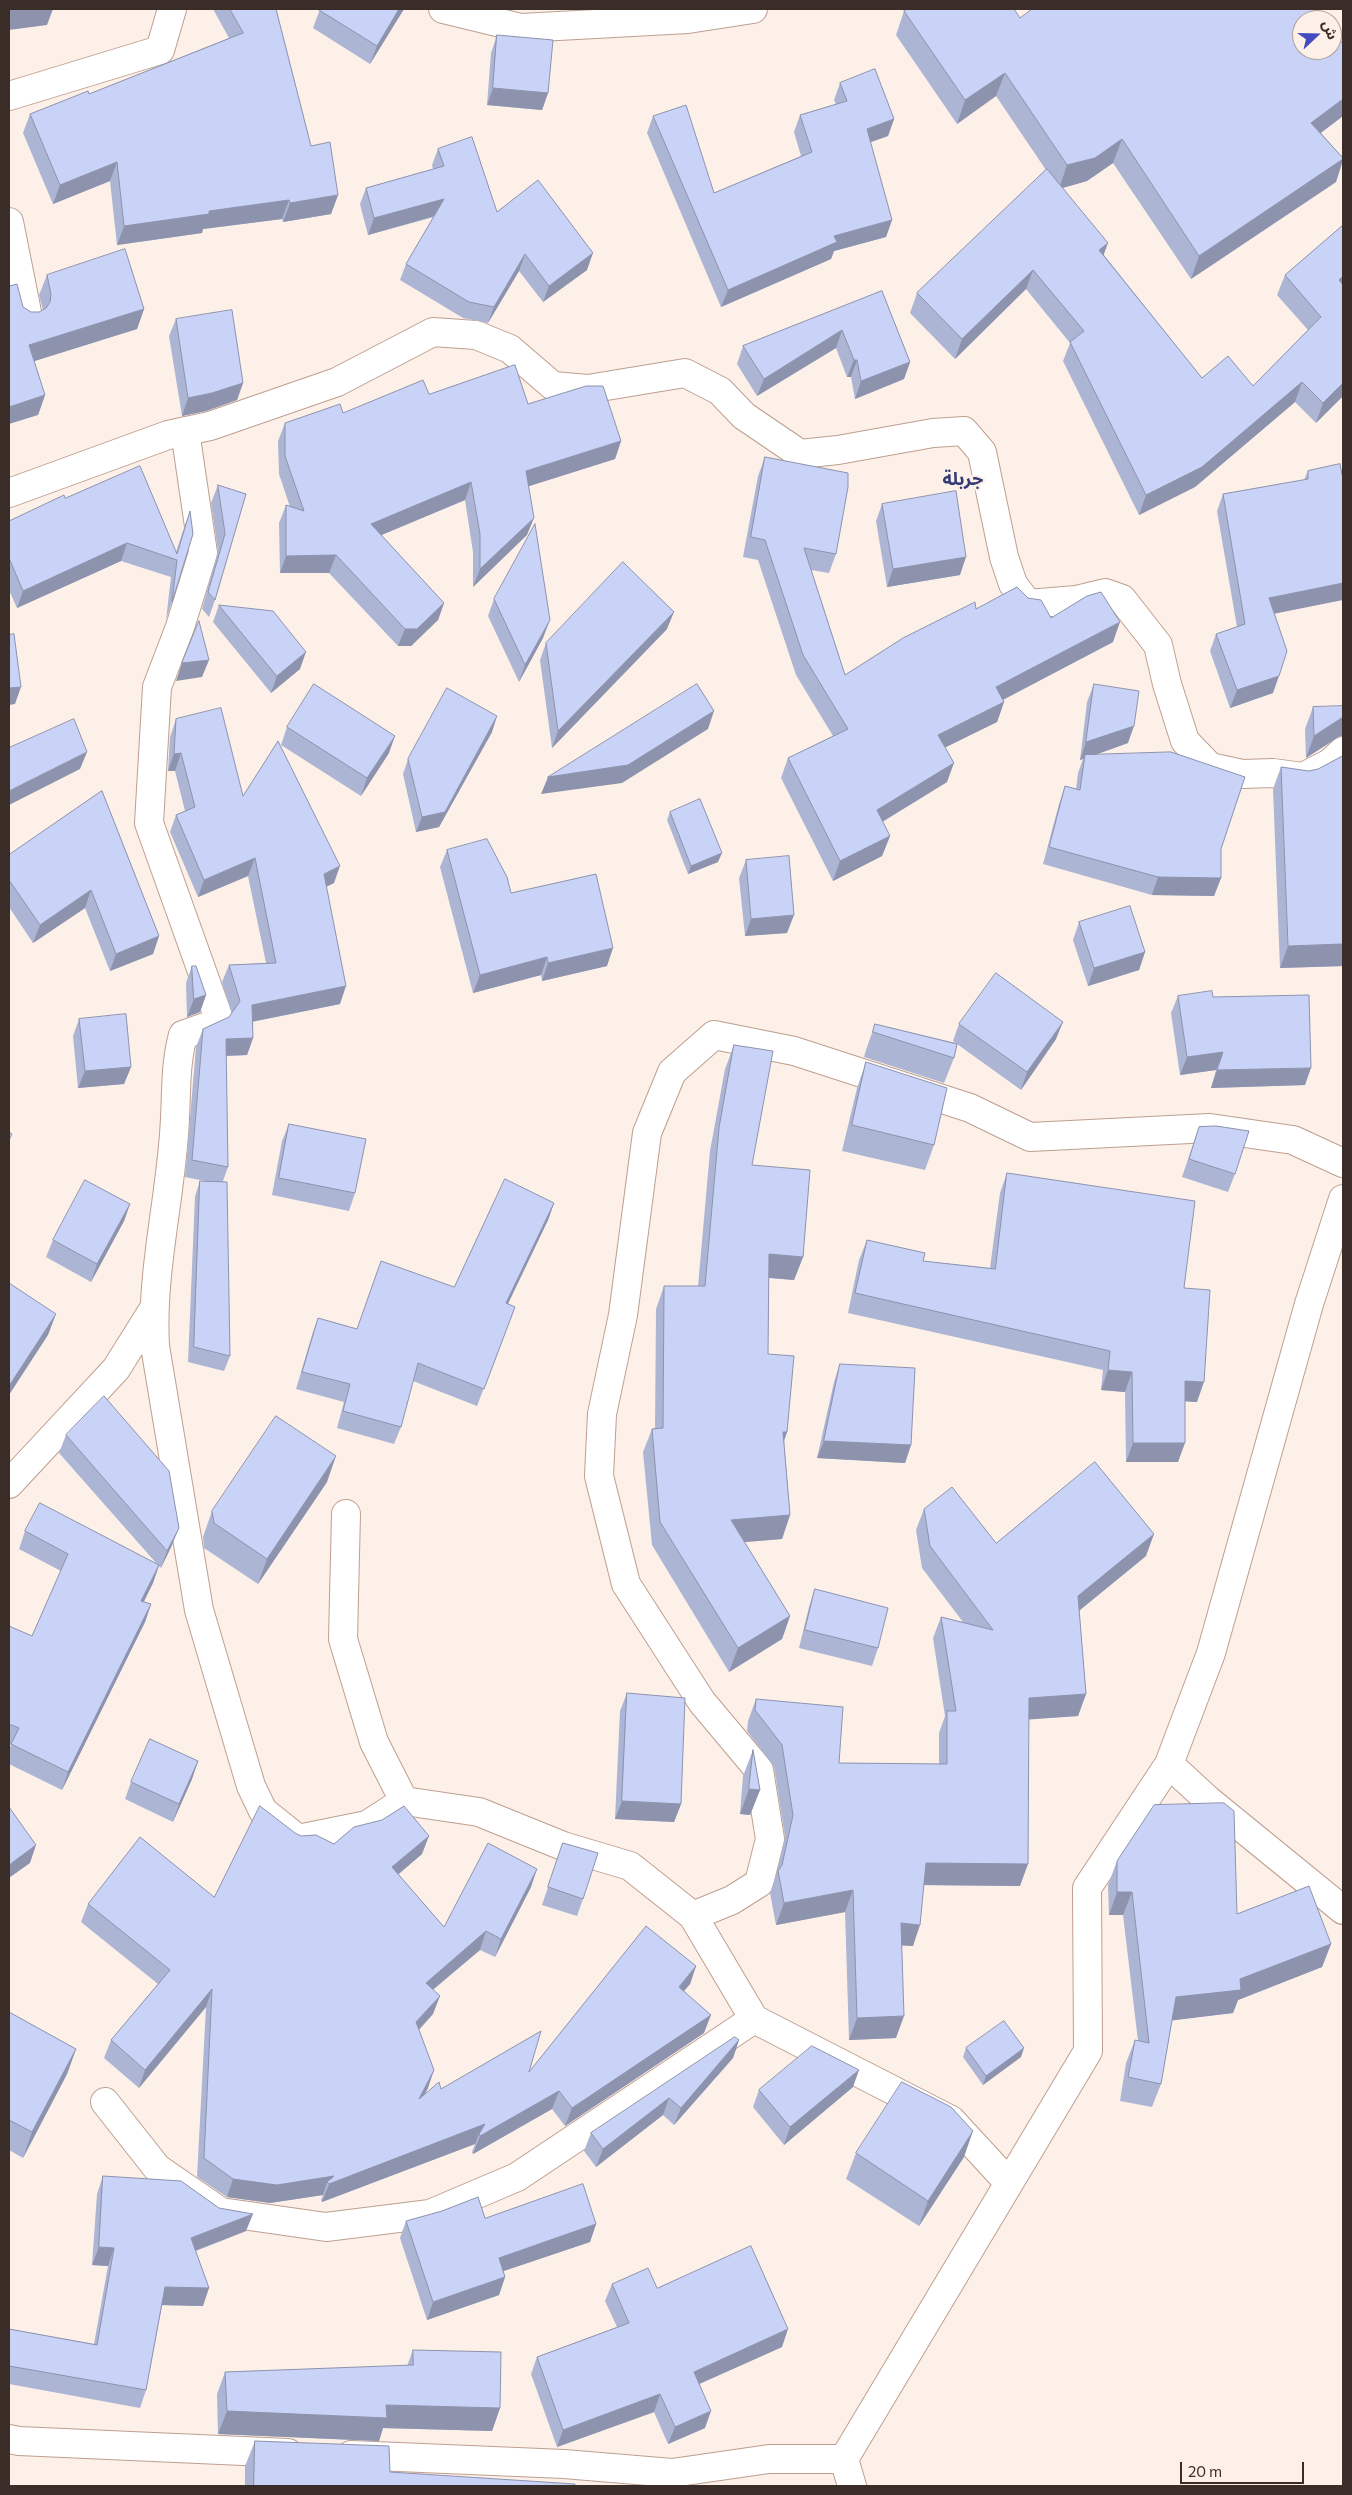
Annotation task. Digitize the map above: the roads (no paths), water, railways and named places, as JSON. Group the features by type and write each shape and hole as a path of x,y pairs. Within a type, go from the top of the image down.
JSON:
{"street":[{"path":"9,96 160,50 172,9"},
{"path":"443,9 521,28 688,18 753,9"},
{"path":"9,222 28,317"},
{"path":"9,493 168,435 255,412 337,382 433,332 476,335 510,349 553,386 588,389 685,373 720,391 744,416 800,454 838,450 932,433 964,431 982,452 1004,557 1013,584 1028,604 1076,600 1105,593 1122,599 1158,645 1167,684 1185,741 1210,767 1242,774 1274,773 1303,777 1330,763 1343,751"},
{"path":"184,432 203,553 180,627 157,687 149,823 218,1016 211,1025 183,1035 177,1057 174,1134 153,1310 158,1366 199,1610 251,1786 263,1811 298,1839 367,1824 404,1801 479,1812 564,1846 630,1866 693,1916 754,2019 951,2120 1009,2183"},
{"path":"693,1916 732,1900 760,1884 770,1839 759,1770 702,1702 626,1584 599,1476 602,1414 622,1315 647,1133 672,1072 714,1035 794,1051 952,1102 970,1108 1030,1137 1210,1128 1293,1140 1343,1163"},
{"path":"852,2486 844,2459 1088,2051 1087,1888 1169,1764 1211,1654 1309,1304 1343,1199"},
{"path":"9,1484 116,1369 153,1310"},
{"path":"346,1514 343,1639 374,1742 404,1801"},
{"path":"1169,1764 1208,1800 1343,1910"},
{"path":"105,2102 157,2168 222,2212 326,2228 430,2214 517,2177 754,2019"},
{"path":"9,2439 19,2441 564,2464 672,2473 770,2459 844,2459"}],"district":[{"name":"جربلة","path":"963,479"}]}
